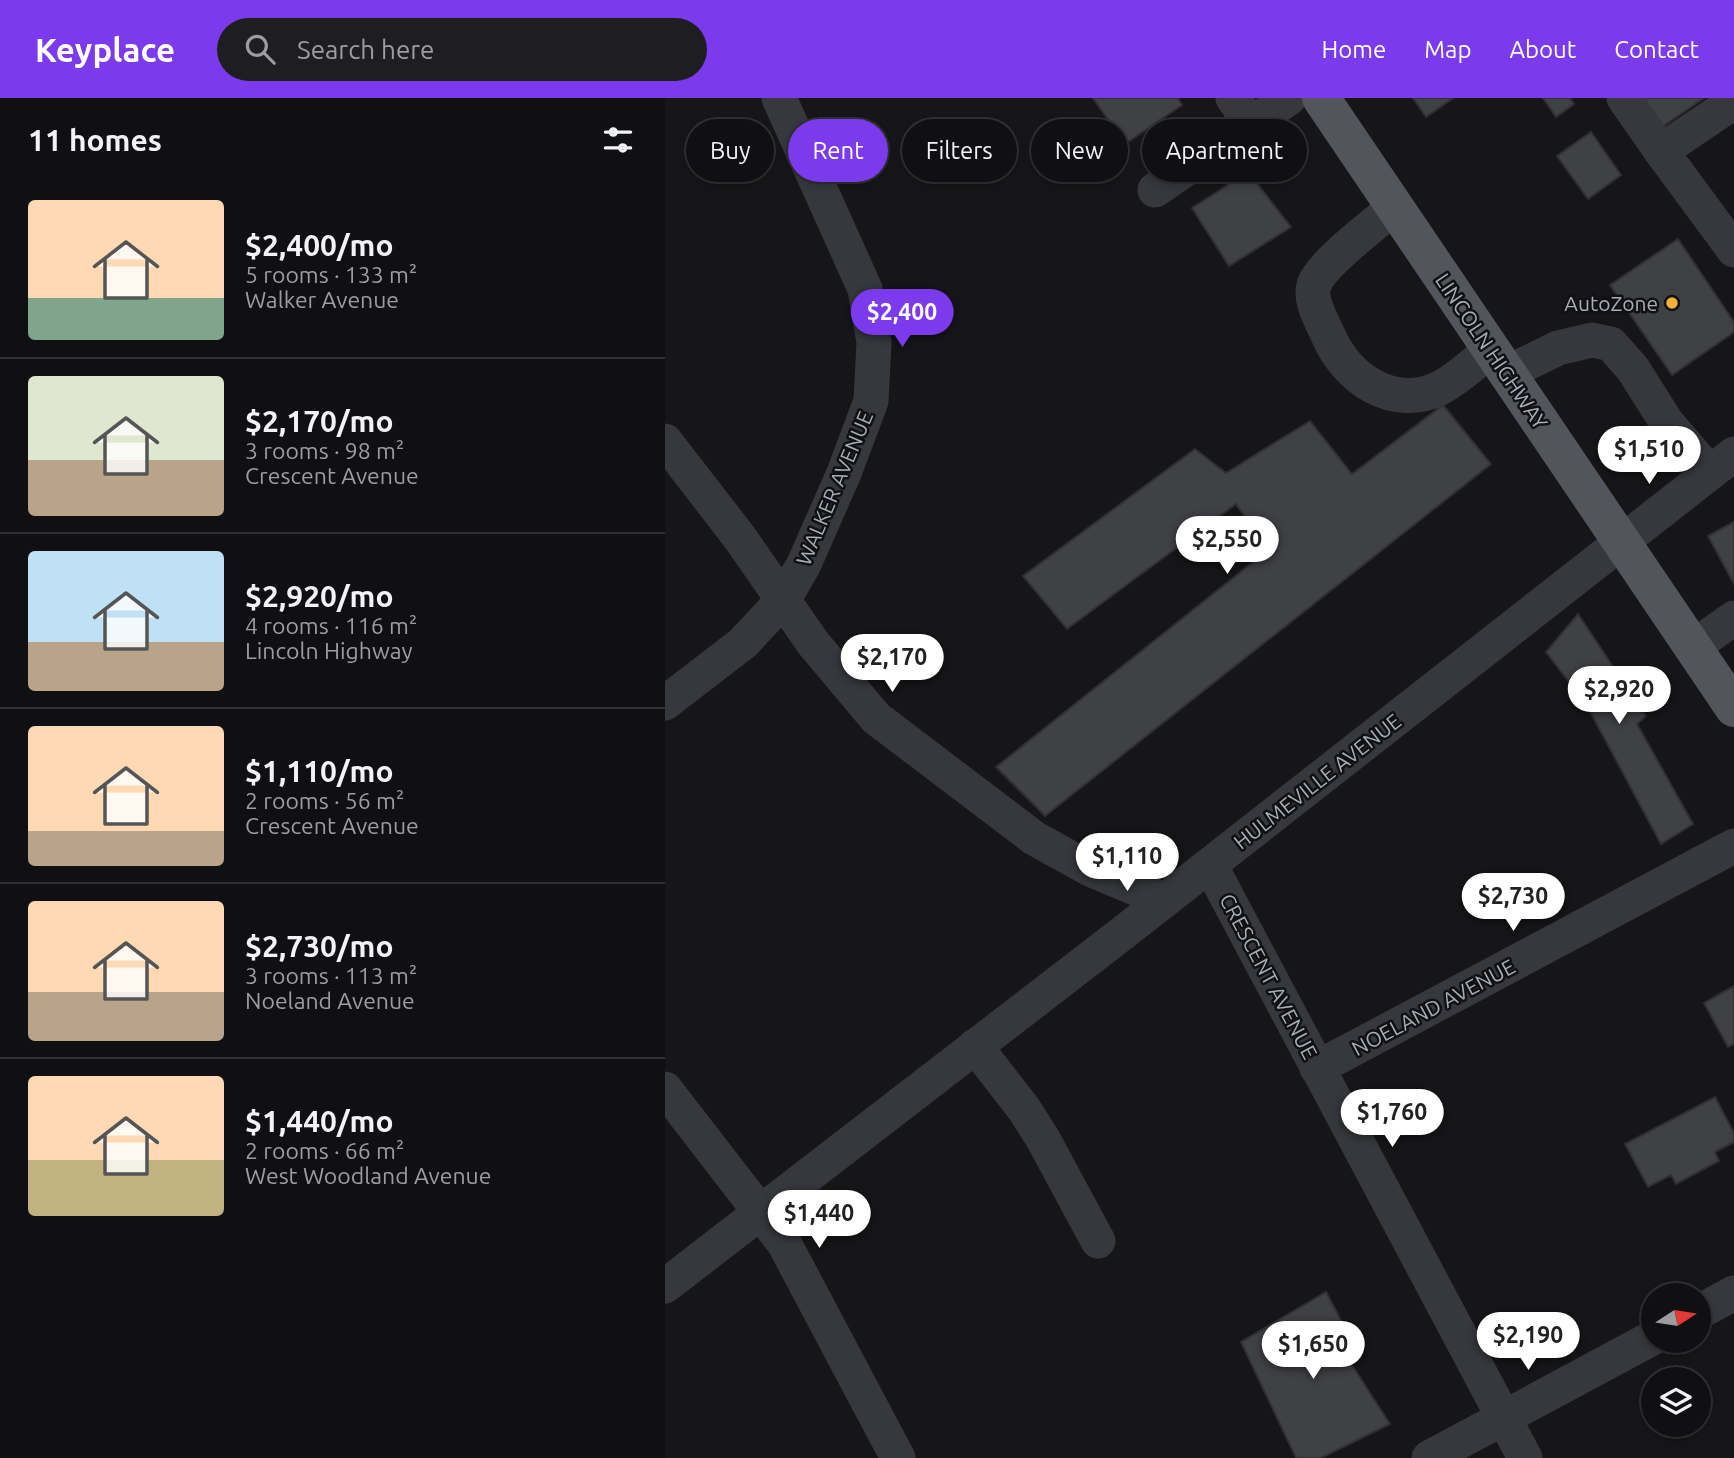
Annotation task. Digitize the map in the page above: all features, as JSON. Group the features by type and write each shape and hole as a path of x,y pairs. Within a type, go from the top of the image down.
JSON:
{"main road":[{"name":"LINCOLN HIGHWAY","path":"1321,98 1734,708"}],"street":[{"name":"WALKER AVENUE","path":"665,704 743,643 784,599 804,564 871,401 874,342 865,289 779,98"},
{"path":"1155,190 1242,111 1289,98"},
{"path":"1625,98 1734,250"},
{"path":"1661,151 1734,103"},
{"path":"1395,207 1341,252 1314,284 1314,303 1331,343 1349,371 1369,386 1389,393 1423,393 1499,361 1593,340 1611,344 1633,369 1667,422 1722,464"},
{"path":"665,441 784,599 813,643 876,718 1034,838 1090,869 1164,900"},
{"name":"HULMEVILLE AVENUE","path":"665,1286 1210,865 1722,464"},
{"path":"1693,647 1734,618"},
{"name":"NOELAND AVENUE","path":"1317,1068 1734,846"},
{"name":"CRESCENT AVENUE","path":"1210,865 1525,1458"},
{"path":"975,1046 1031,1119 1098,1241"},
{"path":"665,1089 784,1243 898,1458"},
{"path":"1711,1305 1734,1293"},
{"path":"1429,1458 1641,1343"}],"building":[{"path":"1093,98 1178,98 1182,105 1162,119 1142,119 1142,132 1128,142 1128,119 1108,119"},
{"path":"1413,98 1453,98 1426,117"},
{"path":"1543,98 1570,98 1574,104 1556,117"},
{"path":"1642,98 1704,98 1662,127"},
{"path":"1591,132 1621,175 1588,199 1557,156"},
{"path":"1232,182 1256,182 1291,227 1229,266 1192,208"},
{"name":"AutoZone","path":"1678,239 1734,322 1734,332 1672,375 1610,285"},
{"path":"1443,405 1491,464 1045,816 996,767 1268,550 1236,504 1067,629 1023,576 1195,449 1226,473 1310,421 1352,474"},
{"path":"1734,522 1734,584 1708,536"},
{"path":"1578,614 1646,716 1637,724 1693,824 1661,844 1586,704 1546,652"},
{"path":"1734,986 1734,1044 1728,1047 1704,1003"},
{"path":"1715,1097 1734,1133 1734,1142 1715,1152 1719,1161 1676,1184 1671,1175 1648,1187 1625,1144"},
{"path":"1326,1292 1351,1339 1341,1348 1390,1424 1321,1458 1296,1458 1241,1342"}],"place":[{"name":"AutoZone","path":"1672,303"}]}
